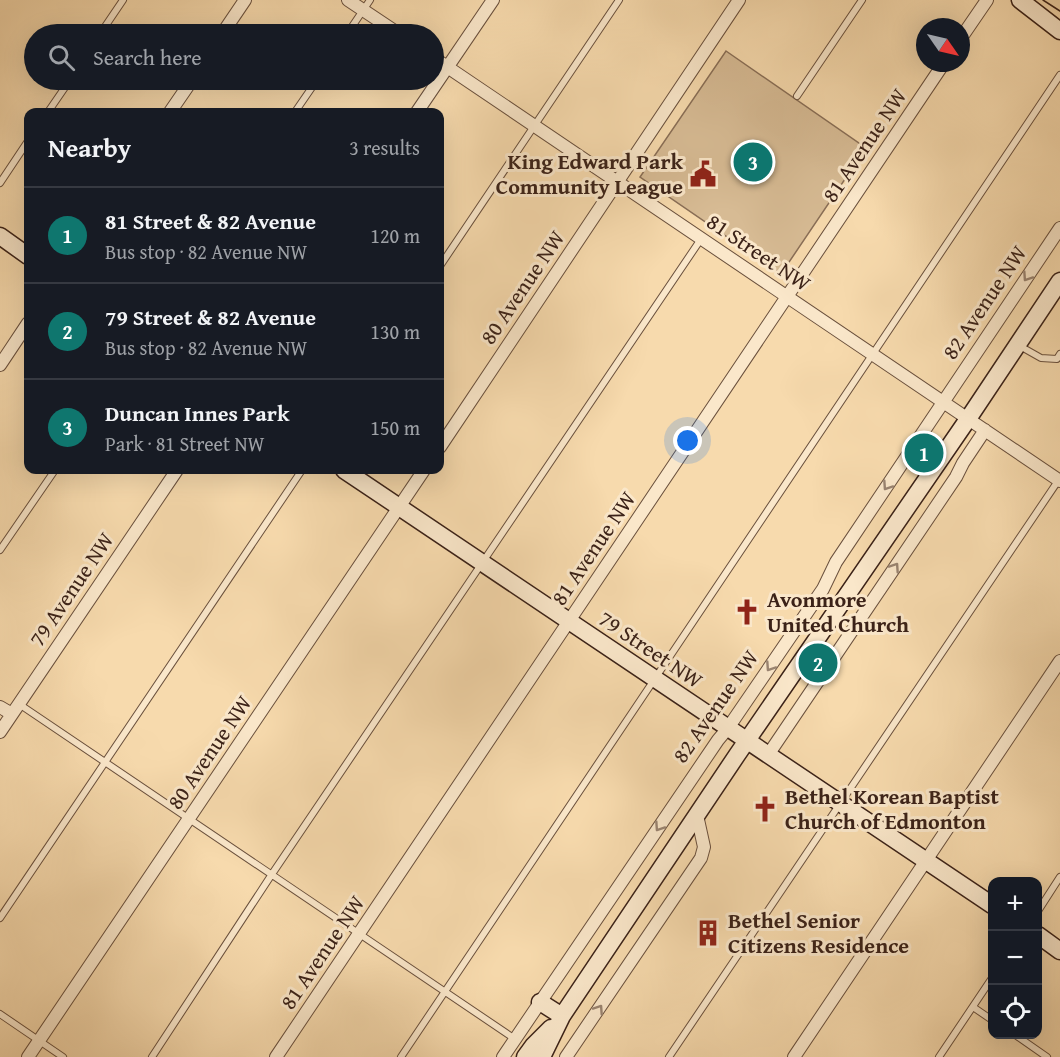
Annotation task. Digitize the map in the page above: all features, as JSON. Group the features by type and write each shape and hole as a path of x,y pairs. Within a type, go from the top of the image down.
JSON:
{"main road":[{"path":"1020,0 1059,30"},
{"path":"0,236 24,253"},
{"name":"82 Avenue NW","path":"542,1057 562,1016 1060,281"},
{"name":"79 Street NW","path":"351,474 988,902"},
{"path":"1042,938 1060,951"},
{"path":"540,1002 562,1016"},
{"name":"82 Avenue NW","path":"525,1057 562,1016"}],"street":[{"path":"229,24 245,0"},
{"path":"348,0 367,5 388,24"},
{"path":"444,74 493,0"},
{"name":"80 Avenue NW","path":"444,441 739,0"},
{"path":"970,25 987,0"},
{"name":"81 Street NW","path":"444,65 1060,480"},
{"name":"81 Avenue NW","path":"276,1057 938,72"},
{"path":"173,108 185,90"},
{"path":"420,108 432,90"},
{"name":"82 Avenue NW","path":"503,1057 823,589 836,562 1060,228"},
{"path":"0,365 24,329"},
{"path":"768,754 956,477 985,430"},
{"name":"79 Avenue NW","path":"0,732 174,474"},
{"name":"80 Avenue NW","path":"28,1057 421,474"},
{"path":"794,1057 1060,661"},
{"path":"0,706 15,709"},
{"path":"566,1057 700,858 704,847 697,815"}],"lane":[{"path":"107,24 123,0"},
{"path":"444,260 619,0"},
{"path":"797,96 862,0"},
{"path":"354,24 367,5"},
{"path":"401,1057 1060,75"},
{"path":"51,108 63,90"},
{"path":"298,108 310,90"},
{"path":"0,183 24,147"},
{"path":"152,1057 272,874 701,238"},
{"path":"1018,344 1041,358 1057,359 1060,354"},
{"path":"0,550 51,474"},
{"path":"0,918 299,474"},
{"path":"669,1057 1060,480"},
{"path":"15,709 104,761 516,1039"},
{"path":"1042,905 1060,877"},
{"path":"939,1057 988,985"},
{"path":"973,1007 988,1017"},
{"path":"0,1014 63,1057"},
{"path":"1020,1039 1047,1057"}],"shaded area":[{"path":"726,51 866,148 781,274 640,177"}],"tram line":[{"path":"1043,0 1060,11"}],"place":[{"name":"Duncan Innes Park","path":"753,162"},
{"name":"King Edward Park Community League","path":"703,174"},
{"name":"81 Street & 82 Avenue","path":"924,453"},
{"name":"Avonmore United Church","path":"747,612"},
{"name":"79 Street & 82 Avenue","path":"818,663"},
{"name":"Bethel Korean Baptist Church of Edmonton","path":"765,809"},
{"name":"Bethel Senior Citizens Residence","path":"708,933"}]}
